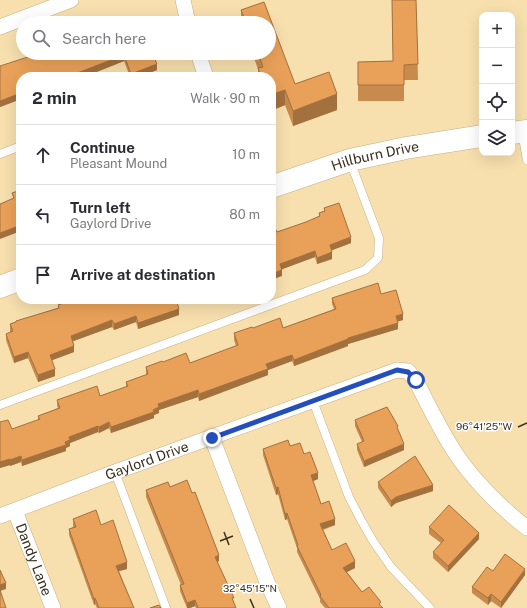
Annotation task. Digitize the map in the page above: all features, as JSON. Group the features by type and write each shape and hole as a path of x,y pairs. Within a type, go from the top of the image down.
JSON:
{"street":[{"path":"29,16 72,0"},
{"path":"183,0 186,16"},
{"path":"0,27 16,21"},
{"path":"200,60 204,72"},
{"name":"Hillburn Drive","path":"276,185 350,160 406,148 479,136"},
{"path":"0,287 16,281"},
{"name":"Gaylord Drive","path":"0,516 114,472 212,438 397,370 408,372 416,380 454,451 481,486 509,514 527,528"},
{"path":"212,438 278,608"},
{"name":"Dandy Lane","path":"15,511 53,608"}],"lane":[{"path":"520,132 527,160"},
{"path":"0,154 16,148"},
{"path":"276,303 365,270 378,258 379,238 350,160"},
{"path":"0,405 273,304"},
{"path":"313,400 349,497 361,520 391,567 430,608"},
{"path":"114,472 166,608"}],"building":[{"path":"392,0 416,0 418,64 404,65 404,85 358,85 358,62 393,61"},
{"path":"264,2 269,16 243,16 241,10"},
{"path":"276,34 295,84 329,72 337,94 293,111 285,90 276,93 276,72 259,72 258,68 263,67 260,60 276,60"},
{"path":"19,60 111,60 80,72 16,72 16,95 0,101 0,66"},
{"path":"126,60 155,60 157,64 136,72 130,72"},
{"path":"16,192 16,227 0,233 0,204 14,198 12,193"},
{"path":"339,203 351,237 330,245 332,252 317,258 315,251 280,264 282,270 276,272 276,230 277,232 320,216 319,213 325,211 324,208"},
{"path":"378,283 381,294 396,290 403,314 396,316 398,323 348,338 294,360 292,355 266,364 268,369 199,394 198,390 158,404 159,407 153,410 154,412 111,427 109,422 69,437 70,440 65,442 66,445 22,460 21,456 0,462 0,422 8,420 12,429 40,419 38,416 60,408 57,400 97,386 100,396 128,386 126,382 148,374 146,367 186,353 190,363 238,345 234,333 280,318 283,328 336,309 332,298"},
{"path":"178,304 179,309 138,323 136,316 114,324 112,320 71,336 74,346 50,355 55,369 38,375 28,352 14,357 6,334 13,331 10,324 59,308 58,305"},
{"path":"387,407 398,426 397,427 404,444 364,461 357,444 364,441 355,420"},
{"path":"288,440 290,446 300,443 304,454 310,452 318,473 311,475 321,504 329,501 335,519 320,524 332,550 346,543 355,561 343,568 362,592 369,587 381,602 379,604 383,608 329,608 320,596 321,595 297,546 298,545 287,513 285,514 278,487 276,488 263,449"},
{"path":"415,456 433,485 396,497 391,501 378,482"},
{"path":"187,480 192,493 195,492 219,555 215,557 234,598 232,598 236,608 198,608 195,600 187,603 180,585 184,584 146,490 168,482 170,487"},
{"path":"449,505 479,533 448,566 433,552 444,540 429,527"},
{"path":"96,510 101,525 113,520 127,562 116,566 134,608 99,608 95,598 94,599 69,529 76,527 73,519"},
{"path":"505,554 525,569 501,602 491,594 488,598 472,587 487,567 493,571"},
{"path":"0,570 6,583 0,585"},
{"path":"0,590 6,608 0,608"},
{"path":"159,605 161,608 150,608"}],"route":[{"path":"212,438 397,370 408,372 416,380"}]}
